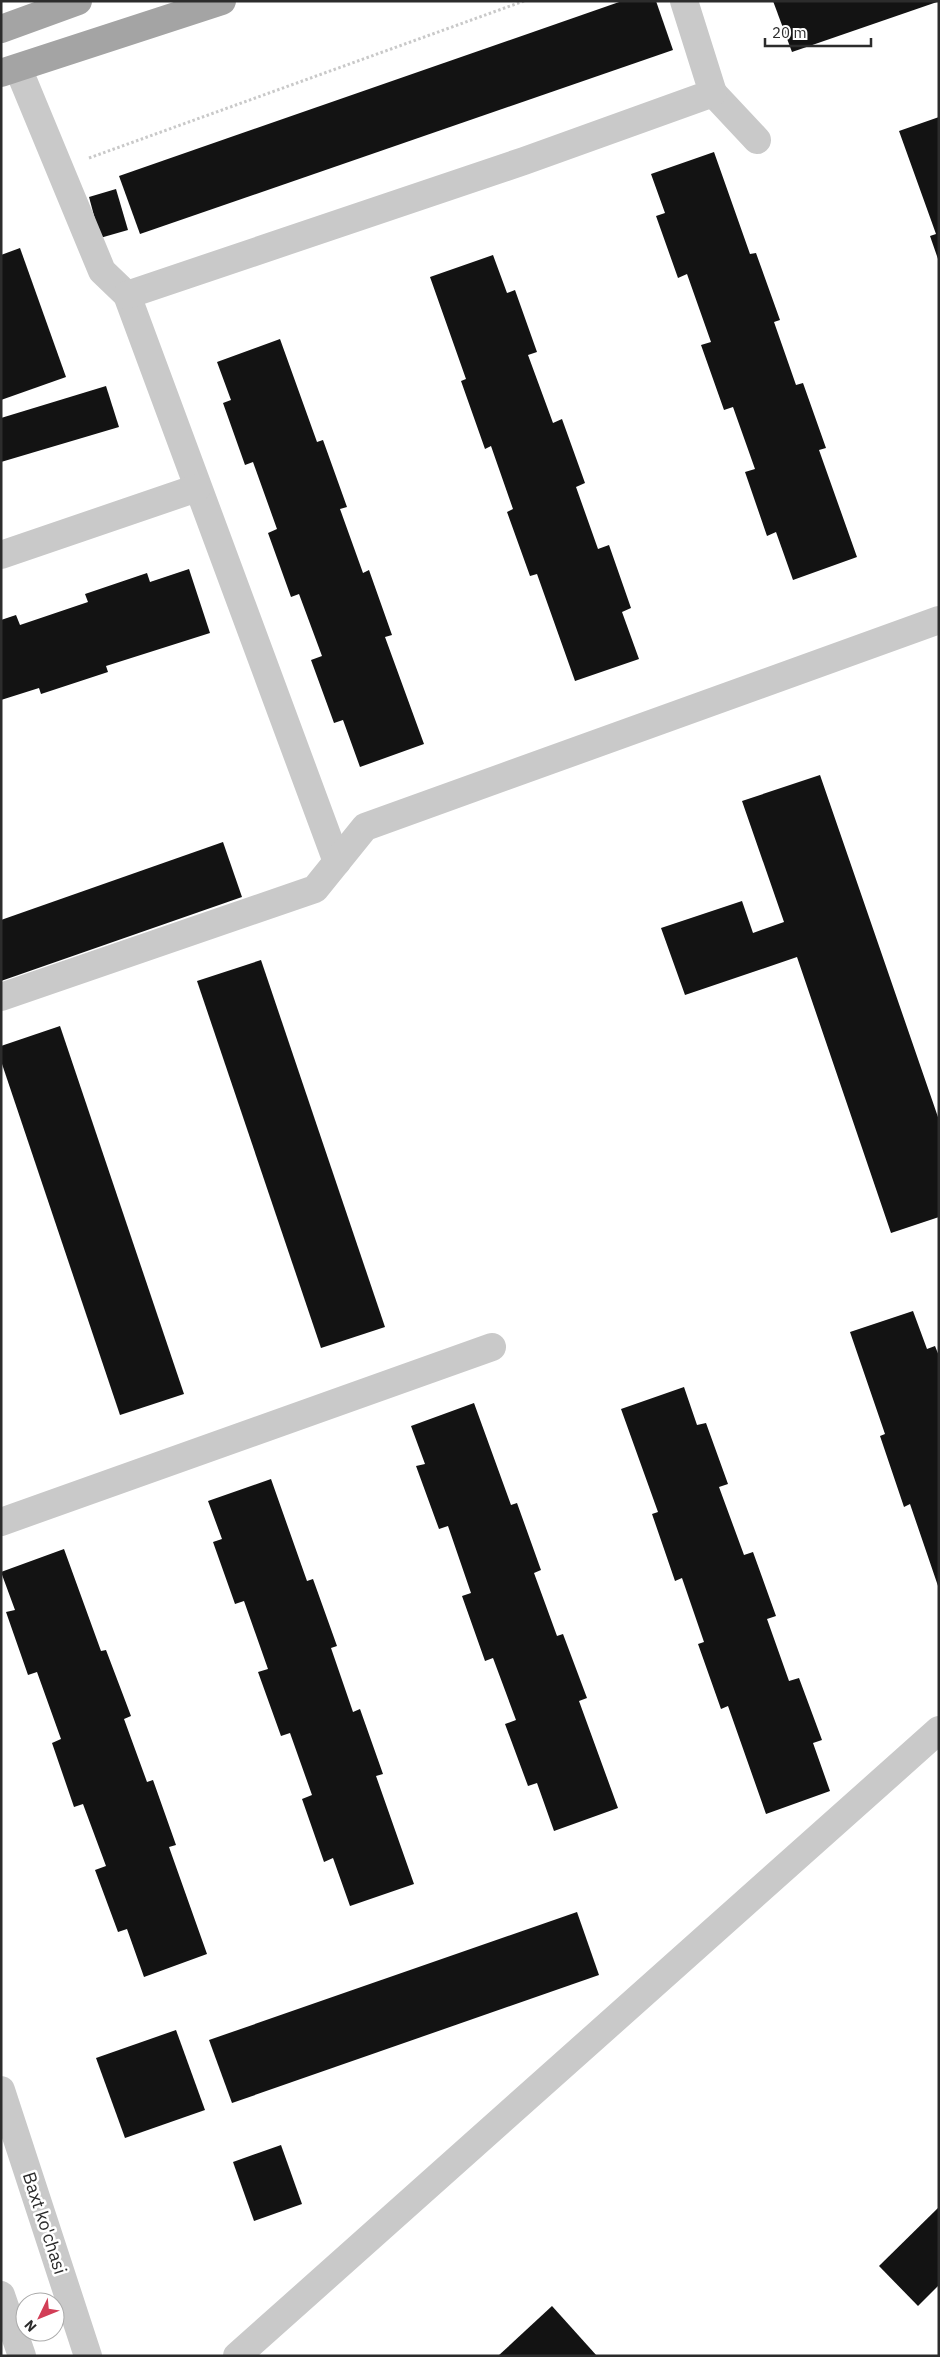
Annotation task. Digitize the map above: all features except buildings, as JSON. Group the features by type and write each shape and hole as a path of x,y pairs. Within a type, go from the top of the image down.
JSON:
{"main road":[{"path":"1,29 78,1"},
{"path":"10,70 222,1"}],"street":[{"path":"684,1 713,94 757,140"},
{"path":"10,70 60,168 102,271 127,295 337,862"},
{"path":"127,295 524,161 713,94"},
{"path":"1,555 197,488"},
{"path":"1,997 315,889 365,828 939,620"},
{"path":"1,1522 492,1347"},
{"path":"237,2356 939,1730"},
{"name":"Baxt ko'chasi","path":"1,2090 88,2356"},
{"path":"3,2308 22,2356"}],"path":[{"path":"60,168 524,1"}]}
